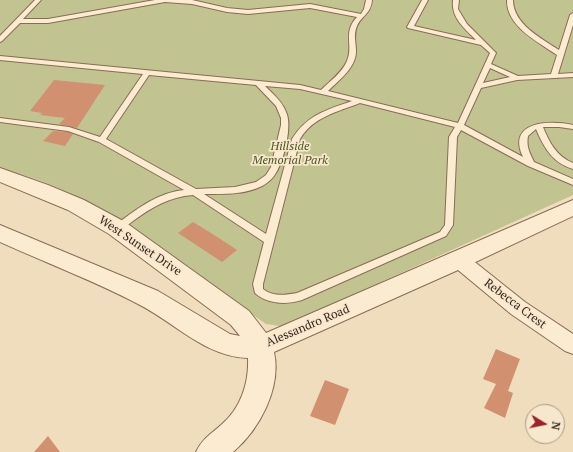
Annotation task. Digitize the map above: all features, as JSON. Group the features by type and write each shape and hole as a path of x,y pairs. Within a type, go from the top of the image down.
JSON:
{"street":[{"name":"West Sunset Drive","path":"0,175 69,202 117,228 240,318 250,328 259,347"},
{"name":"Alessandro Road","path":"0,233 149,298 224,344 238,347 259,347 459,260 573,207"},
{"name":"Rebecca Crest","path":"459,260 518,308 573,345"},
{"path":"211,452 241,424 256,399 261,370 259,347"}],"lane":[{"path":"0,40 38,0"},
{"path":"18,21 48,21 148,1 175,0 248,12 284,8 318,7 362,16"},
{"path":"278,0 284,8"},
{"path":"323,92 348,65 352,56 351,36 353,27 369,8 368,0"},
{"path":"425,0 410,26 483,43"},
{"path":"359,101 312,120 300,131 258,290 263,296 281,299 298,297 443,234 450,225 452,137 460,126 493,53 464,25 455,9 456,0"},
{"path":"510,0 510,10 517,21 561,55"},
{"path":"554,76 573,15"},
{"path":"0,58 300,87 460,126 531,164 573,182"},
{"path":"488,65 517,78"},
{"path":"102,140 147,73"},
{"path":"478,86 517,78 573,75"},
{"path":"117,228 157,200 173,194 221,192 251,186 268,178 272,173 286,127 286,120 276,102 258,84"},
{"path":"0,120 68,129 102,140 195,192 270,241"},
{"path":"531,164 524,148 524,137 539,127 551,124 573,127"},
{"path":"539,127 554,154 560,161 573,166"}],"green space":[{"name":"Hillside Memorial Park","path":"0,0 573,0 573,195 302,318 280,326 266,324 137,233 94,206 49,184 25,175 0,169"}],"building":[{"path":"54,80 105,85 77,128 59,124 65,118 40,115 42,113 30,111"},
{"path":"53,131 68,132 73,134 65,146 43,141"},
{"path":"193,222 237,250 222,262 178,233"},
{"path":"496,349 520,359 508,391 513,393 505,418 484,408 496,384 483,379"},
{"path":"325,380 349,389 335,425 310,416"},
{"path":"48,436 60,452 34,452"}]}
